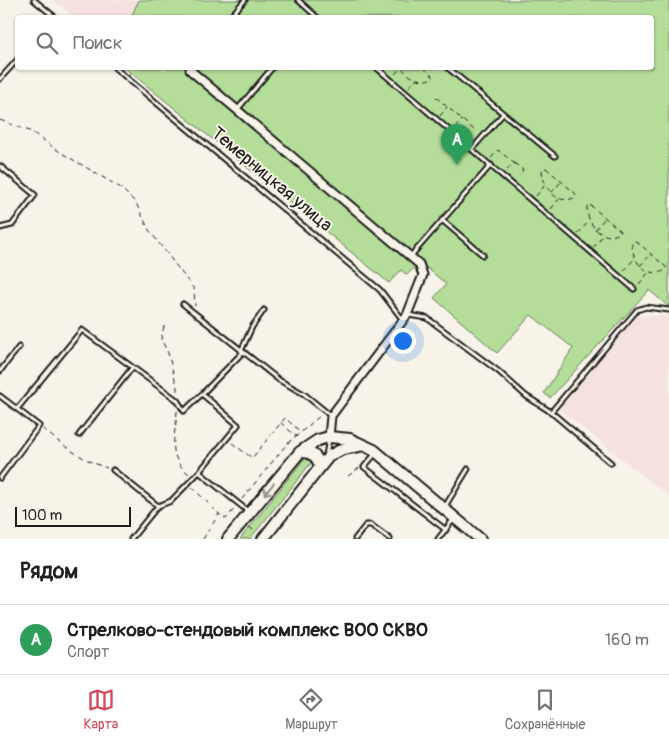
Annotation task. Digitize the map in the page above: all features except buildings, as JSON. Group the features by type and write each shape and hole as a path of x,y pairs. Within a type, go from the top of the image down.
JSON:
{"main road":[{"path":"228,539 300,452 318,440 329,438 350,439 376,452 480,539"},
{"path":"263,539 329,456 343,449 365,445"},
{"path":"300,452 309,452 314,455 319,463 323,464"}],"street":[{"name":"Темерницкая улица","path":"192,70 419,264 423,275 405,317"},
{"path":"329,438 331,416 405,317"}],"lane":[{"path":"34,0 53,15"},
{"path":"232,15 245,0"},
{"path":"298,0 314,15"},
{"path":"0,79 15,62"},
{"name":"Темерницкая улица","path":"117,70 380,290 405,317"},
{"path":"237,110 270,70"},
{"path":"380,70 634,289"},
{"path":"450,70 554,156"},
{"path":"472,149 503,114"},
{"path":"410,257 489,164"},
{"path":"0,166 35,195 12,225 0,228"},
{"path":"442,220 483,255"},
{"path":"183,304 278,380 304,394 331,416"},
{"path":"551,412 637,310 646,307 669,310"},
{"path":"17,409 82,330 177,400 184,411 242,352 252,327 264,310"},
{"path":"405,317 427,318 498,371 526,396 551,412 611,464"},
{"path":"0,371 19,348"},
{"path":"79,435 132,368"},
{"path":"131,539 158,506 171,501 188,483 238,425 202,394"},
{"path":"0,396 39,426 0,478"},
{"path":"323,464 329,438"},
{"path":"376,452 364,467 446,530"},
{"path":"444,508 468,469"},
{"path":"113,470 158,506"},
{"path":"198,472 250,512"},
{"path":"439,539 456,518"},
{"path":"355,539 366,525 371,525 390,539"}],"path":[{"path":"391,79 400,70"},
{"path":"404,70 409,75 421,80 434,78 426,70"},
{"path":"405,92 417,78"},
{"path":"436,97 474,130"},
{"path":"437,119 447,107"},
{"path":"452,132 462,119"},
{"path":"0,120 32,132 60,152 121,188 136,203 149,230 194,288 196,314"},
{"path":"489,164 498,150 523,170 519,176"},
{"path":"503,175 514,162"},
{"path":"546,168 561,181 576,194 574,198 560,198 551,193 545,185 542,169 546,168"},
{"path":"551,193 561,181"},
{"path":"532,200 545,185"},
{"path":"547,213 560,198"},
{"path":"590,205 605,218 620,230 618,235 604,234 595,230 589,221 587,206 590,205"},
{"path":"595,230 605,218"},
{"path":"575,238 589,221"},
{"path":"591,251 604,234"},
{"path":"636,241 651,254 666,267 664,272 649,271 640,266 634,258 632,242 636,241"},
{"path":"640,266 651,254"},
{"path":"620,276 634,258"},
{"path":"634,289 649,271"},
{"path":"227,439 252,458 285,418 302,433"},
{"path":"281,423 297,437"},
{"path":"289,430 293,425"},
{"path":"39,426 90,463 113,470"},
{"path":"348,476 357,469 364,467"},
{"path":"188,483 219,514"}],"shaded area":[{"path":"53,0 139,0 132,15 72,15"},
{"path":"669,315 669,496 559,409 637,316"}],"green space":[{"path":"139,0 669,0 669,307 649,290 550,398 544,393 573,348 531,315 497,353 434,298 446,284 420,262 407,275 401,270 389,283 127,70 654,70 654,15 132,15"},
{"path":"305,458 310,460 311,463 250,539 240,539"}],"place":[{"name":"Стрелково-стендовый комплекс ВОО СКВО","path":"457,165"}]}
